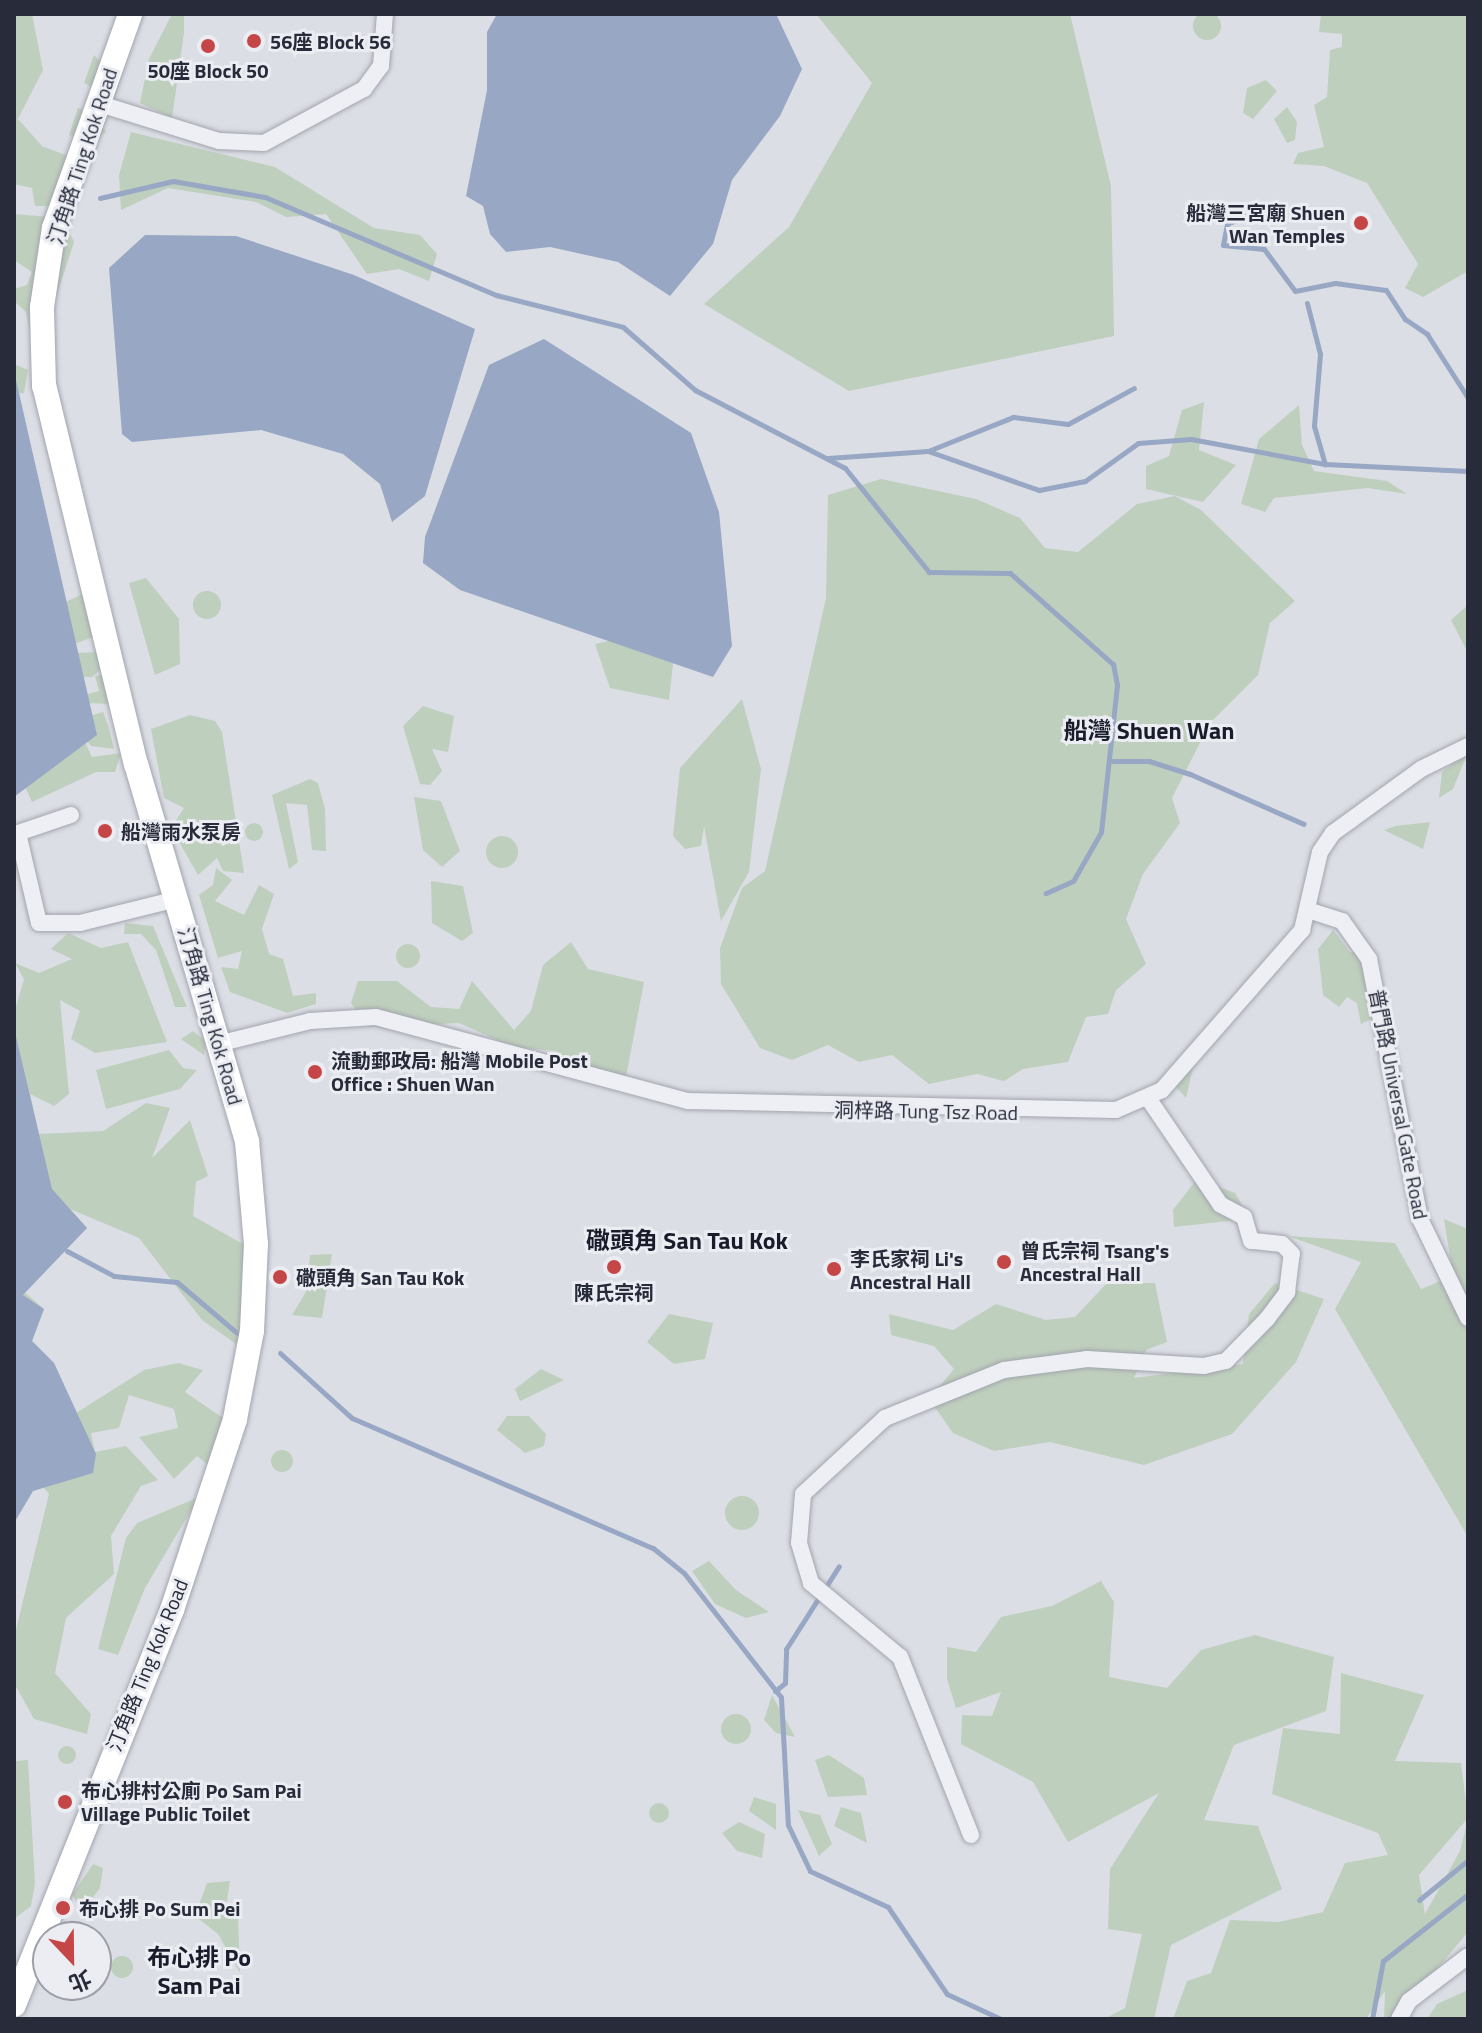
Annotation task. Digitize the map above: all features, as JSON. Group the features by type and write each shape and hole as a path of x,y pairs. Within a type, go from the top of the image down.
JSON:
{"main road":[{"name":"汀角路 Ting Kok Road","path":"14,2005 172,1610 246,1374 253,1175 222,1043 177,899 70,511 44,386 42,307 54,228 130,14"}],"street":[{"path":"97,103 219,141 264,143 364,89 381,66 385,14"},
{"path":"971,1835 900,1657 823,1597 799,1543 803,1494 885,1418 1004,1370 1061,1359 1165,1366 1226,1361 1287,1292 1292,1254 1282,1244 1251,1241 1244,1217 1220,1204 1148,1098 1246,997 1311,911 1320,852 1333,833 1421,769 1468,746"},
{"path":"71,815 18,833 39,923 80,923 177,899"},
{"name":"普門路 Universal Gate Road","path":"1311,911 1342,921 1369,959 1420,1219 1468,1318"},
{"name":"洞梓路 Tung Tsz Road","path":"222,1043 310,1021 376,1017 688,1101 1081,1114 1148,1098"},
{"path":"1399,2019 1409,2001 1468,1956"}],"green space":[{"path":"1207,12 1217,16 1221,26 1217,36 1207,40 1197,36 1193,26 1197,16"},
{"path":"14,14 32,14 43,70 18,119 42,146 73,158 67,206 35,206 32,188 14,184"},
{"path":"172,14 184,14 184,33 172,118 140,103 149,59"},
{"path":"816,14 1070,14 1111,186 1114,336 849,391 704,304 789,227 872,83"},
{"path":"1321,14 1468,14 1468,271 1423,297 1405,288 1418,264 1367,183 1324,166 1293,164 1298,153 1324,147 1314,105 1327,97 1330,50 1342,47 1342,34 1319,32"},
{"path":"94,55 120,81 115,98 84,83"},
{"path":"1266,80 1277,91 1253,119 1243,113 1247,88"},
{"path":"1287,107 1297,122 1295,140 1287,143 1274,119"},
{"path":"78,108 96,116 106,132 89,142 69,135"},
{"path":"131,132 275,167 374,228 420,235 437,254 429,281 399,269 367,274 326,214 286,217 256,202 168,188 121,210 119,175"},
{"path":"14,214 62,218 74,242 36,359 26,312 14,301 14,289 27,285 32,272 14,260"},
{"path":"14,364 28,370 24,393 14,394"},
{"path":"1204,402 1199,450 1236,465 1203,502 1146,489 1146,466 1169,456 1182,410"},
{"path":"1299,405 1302,445 1314,471 1387,481 1407,494 1368,488 1274,498 1265,512 1241,504 1259,439"},
{"path":"881,479 976,499 1020,518 1045,548 1078,552 1137,504 1175,496 1201,510 1295,601 1270,623 1258,675 1210,723 1172,798 1180,823 1143,874 1126,919 1146,964 1116,990 1108,1014 1086,1017 1068,1062 1023,1069 1004,1081 977,1074 929,1084 892,1055 859,1062 828,1045 792,1060 760,1048 721,984 720,948 742,888 765,871 826,598 828,495"},
{"path":"146,578 179,619 180,664 155,675 129,583"},
{"path":"207,591 217,595 221,605 217,615 207,619 197,615 193,605 197,595"},
{"path":"85,593 96,636 77,643 54,631 48,610"},
{"path":"1468,605 1468,653 1451,620"},
{"path":"636,635 675,647 669,700 610,688 595,644"},
{"path":"101,652 107,664 92,677 75,677 74,653"},
{"path":"105,675 110,704 86,703 84,695 99,691 95,676"},
{"path":"742,699 761,769 749,872 721,921 704,826 701,846 685,849 673,836 680,768"},
{"path":"423,706 454,716 448,752 432,749 442,771 430,785 420,784 403,726"},
{"path":"103,712 114,749 91,746 83,736 83,718"},
{"path":"190,715 215,721 222,732 244,873 223,871 217,858 198,875 171,828 184,808 164,798 151,729"},
{"path":"85,742 92,757 121,753 115,772 96,772 32,802 24,784 71,743"},
{"path":"1468,752 1453,789 1439,798 1442,772"},
{"path":"310,779 318,783 325,809 326,851 312,850 307,805 286,803 298,862 289,869 272,795"},
{"path":"414,797 441,801 460,851 442,867 423,850"},
{"path":"1430,822 1423,849 1384,830 1395,826"},
{"path":"250,823 258,823 263,832 261,839 250,841 245,836 245,828"},
{"path":"502,836 513,841 518,852 513,863 502,868 491,863 486,852 491,841"},
{"path":"216,868 232,880 215,901 244,915 259,885 274,894 262,929 269,954 283,959 293,996 316,993 316,1004 287,1013 230,992 221,967 238,969 242,951 218,958 199,895 213,885"},
{"path":"431,881 463,886 473,933 462,941 432,923"},
{"path":"125,923 153,926 187,1007 175,1007 156,950 141,934 124,934"},
{"path":"1333,930 1350,952 1369,951 1386,1012 1361,1024 1357,1003 1347,997 1339,1007 1323,995 1318,949"},
{"path":"68,933 101,948 128,942 167,1042 95,1053 71,1039 80,1011 60,1000 69,1094 54,1106 30,1094 39,1134 103,1131 146,1103 170,1108 152,1158 190,1120 208,1176 196,1182 193,1216 250,1248 239,1346 202,1320 139,1238 70,1209 87,1228 22,1290 44,1309 32,1341 54,1363 76,1413 144,1370 178,1363 203,1370 185,1392 226,1420 212,1468 197,1456 174,1479 139,1437 178,1428 174,1409 129,1395 119,1428 91,1433 95,1452 126,1446 158,1480 141,1486 111,1536 114,1574 66,1618 55,1673 91,1714 87,1734 34,1719 14,1683 14,1638 49,1494 43,1487 33,1491 14,1523 14,1014 24,979 15,963 39,973 72,959 51,949"},
{"path":"571,942 588,969 644,982 626,1077 561,1061 556,1051 513,1047 459,1023 369,1027 351,1003 358,981 397,981 431,1007 459,1009 472,981 514,1030 531,1011 543,965"},
{"path":"408,944 417,947 420,956 417,965 408,968 399,965 396,956 399,947"},
{"path":"193,1031 206,1041 204,1055 181,1039"},
{"path":"169,1050 183,1068 197,1070 180,1089 106,1109 96,1070"},
{"path":"1175,1067 1193,1068 1186,1098 1167,1077"},
{"path":"1197,1179 1235,1193 1242,1205 1237,1220 1174,1227 1173,1210"},
{"path":"1444,1219 1468,1229 1468,1537 1335,1309 1361,1262 1288,1236 1395,1243 1421,1289 1453,1276"},
{"path":"332,1254 322,1318 292,1315 307,1290 310,1255"},
{"path":"1107,1283 1155,1283 1167,1342 1146,1350 1134,1378 1243,1364 1249,1314 1275,1283 1324,1299 1296,1362 1232,1434 1144,1465 1050,1442 994,1451 953,1433 929,1399 954,1369 934,1346 891,1335 889,1314 953,1330 996,1304 1046,1320 1075,1317"},
{"path":"669,1314 713,1323 705,1359 674,1364 647,1342"},
{"path":"541,1369 564,1380 520,1401 515,1389"},
{"path":"507,1416 529,1416 546,1434 544,1446 525,1453 497,1430"},
{"path":"282,1450 290,1453 293,1461 290,1469 282,1472 274,1469 271,1461 274,1453"},
{"path":"742,1496 754,1501 759,1513 754,1525 742,1530 730,1525 725,1513 730,1501"},
{"path":"199,1497 145,1588 118,1655 98,1649 126,1538 137,1523"},
{"path":"709,1561 736,1590 769,1612 746,1618 715,1604 692,1571"},
{"path":"1101,1581 1114,1602 1109,1677 1167,1688 1201,1650 1255,1635 1334,1657 1326,1711 1234,1745 1204,1820 1258,1826 1282,1889 1171,1945 1154,2019 1104,2019 1125,2008 1142,1934 1108,1929 1110,1869 1159,1793 1068,1842 1033,1782 961,1744 962,1715 992,1716 1001,1692 956,1708 947,1679 947,1647 976,1652 1001,1617 1052,1606"},
{"path":"1341,1673 1424,1695 1395,1761 1461,1763 1468,1818 1419,1875 1425,1914 1460,1851 1468,1819 1468,1932 1395,2019 1384,2019 1385,1991 1366,2019 1173,2019 1187,1981 1211,1973 1230,1920 1279,1922 1323,1912 1345,1863 1388,1855 1378,1833 1272,1794 1283,1728 1340,1734"},
{"path":"772,1695 795,1737 776,1733 764,1720"},
{"path":"736,1714 747,1718 751,1729 747,1740 736,1744 725,1740 721,1729 725,1718"},
{"path":"67,1746 76,1755 67,1764 58,1755"},
{"path":"829,1755 864,1778 867,1795 828,1797 815,1760"},
{"path":"28,1760 35,1883 31,1906 14,1919 14,1761"},
{"path":"754,1797 776,1804 776,1830 749,1811"},
{"path":"659,1803 666,1806 669,1813 666,1820 659,1823 652,1820 649,1813 652,1806"},
{"path":"841,1807 861,1813 867,1843 834,1826"},
{"path":"798,1810 820,1815 832,1844 819,1856"},
{"path":"739,1822 765,1834 762,1858 737,1851 722,1833"},
{"path":"93,1864 103,1868 100,1888 83,1911 72,1895"},
{"path":"230,1881 226,1908 229,1917 238,1915 240,1973 218,1934 195,1916 207,1883"},
{"path":"118,1957 126,1957 132,1963 132,1971 126,1977 118,1977 112,1971 112,1963"},
{"path":"1468,1990 1468,2019 1427,2019 1437,2004"}],"water":[{"path":"497,14 777,16 802,69 780,116 732,180 713,244 670,296 618,262 550,247 506,252 490,234 483,206 466,196 487,90 487,32"},
{"path":"145,235 236,236 354,275 475,329 425,496 392,522 380,484 343,454 261,430 132,442 122,434 109,268"},
{"path":"544,339 691,433 719,512 732,646 713,677 460,590 423,563 425,537 489,365"},
{"path":"14,371 97,735 14,797"},
{"path":"14,1028 52,1189 87,1228 23,1295 44,1309 32,1341 54,1363 96,1454 93,1473 33,1491 14,1523"}],"waterway":[{"path":"100,198 173,181 265,197 496,295 623,327 695,390 845,468 929,572 1010,573 1113,664 1117,685 1101,832 1073,881 1046,893"},
{"path":"1267,207 1227,224 1223,245 1264,249 1295,291 1335,283 1386,290 1405,319 1427,334 1468,398"},
{"path":"1307,303 1320,354 1314,426 1325,464"},
{"path":"828,458 928,451 1013,417 1068,424 1134,388"},
{"path":"928,451 1039,490 1085,481 1138,443 1191,439 1325,464 1468,471"},
{"path":"1113,761 1149,761 1190,774 1304,824"},
{"path":"67,1251 114,1276 177,1282 237,1333"},
{"path":"280,1353 352,1418 653,1548 684,1573 781,1697 788,1825 810,1871 888,1907 947,1994 1001,2019"},
{"path":"775,1691 785,1683 786,1649 839,1566"},
{"path":"1419,1900 1467,1861"},
{"path":"1372,2019 1383,1961 1468,1894"}],"place":[{"name":"56座 Block 56","path":"254,41"},
{"name":"50座 Block 50","path":"208,46"},
{"name":"船灣三宮廟 Shuen Wan Temples","path":"1361,223"},
{"name":"船灣雨水泵房","path":"105,831"},
{"name":"流動郵政局: 船灣 Mobile Post Office : Shuen Wan","path":"315,1072"},
{"name":"曾氏宗祠 Tsang's Ancestral Hall","path":"1004,1262"},
{"name":"陳氏宗祠","path":"614,1267"},
{"name":"李氏家祠 Li's Ancestral Hall","path":"834,1269"},
{"name":"䃟頭角 San Tau Kok","path":"280,1277"},
{"name":"布心排村公廁 Po Sam Pai Village Public Toilet","path":"65,1802"},
{"name":"布心排 Po Sum Pei","path":"63,1908"}],"district":[{"name":"船灣 Shuen Wan","path":"1149,731"},
{"name":"䃟頭角 San Tau Kok","path":"687,1241"},
{"name":"布心排 Po Sam Pai","path":"199,1972"}]}
